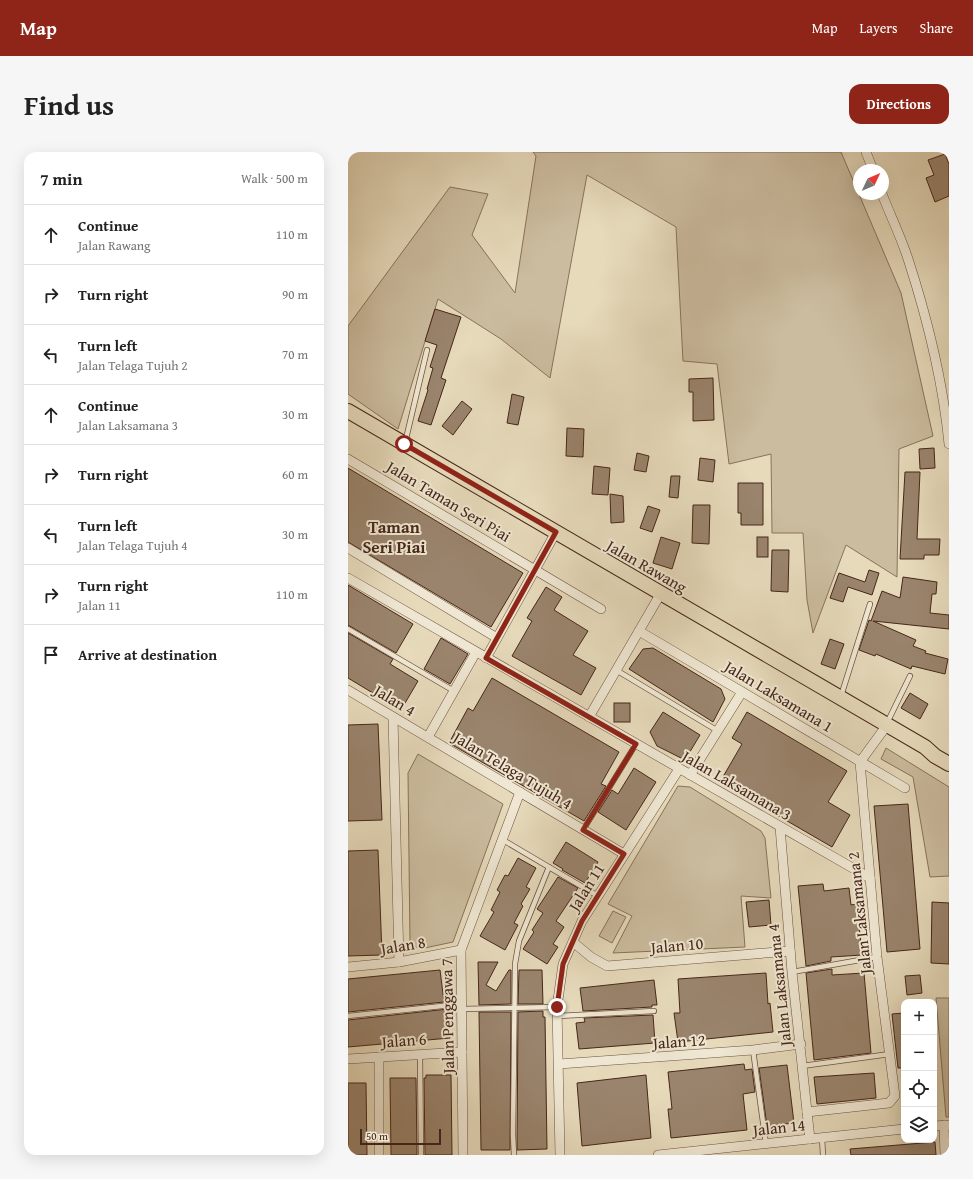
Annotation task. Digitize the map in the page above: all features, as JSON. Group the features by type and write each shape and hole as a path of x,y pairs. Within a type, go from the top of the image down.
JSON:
{"main road":[{"name":"Jalan Rawang","path":"348,411 887,724 930,750 935,756 949,764"},
{"name":"Jalan Rawang","path":"930,750 938,750 949,755"}],"street":[{"path":"866,152 871,164"},
{"path":"884,200 909,262 926,322 944,402 949,444"},
{"name":"Jalan Taman Seri Piai","path":"348,459 601,609"},
{"path":"486,658 556,532"},
{"path":"348,548 497,638"},
{"name":"Jalan Laksamana 3","path":"348,578 870,878"},
{"path":"589,717 661,593"},
{"name":"Jalan Laksamana 1","path":"639,631 905,788"},
{"path":"428,737 476,652"},
{"name":"Jalan 4","path":"348,690 428,737"},
{"path":"690,775 742,692"},
{"path":"393,717 399,962"},
{"path":"860,762 887,724"},
{"name":"Jalan Telaga Tujuh 4","path":"428,737 624,854"},
{"name":"Jalan Laksamana 2","path":"807,1112 890,1103 895,1096 891,1054 877,958 860,762"},
{"name":"Jalan 11","path":"560,1155 558,1011 563,964 582,921 679,769"},
{"name":"Jalan Penggawa 7","path":"463,1155 461,950 520,792"},
{"name":"Jalan Laksamana 4","path":"780,827 792,972 801,1044 810,1139"},
{"name":"Jalan 10","path":"573,942 591,957 607,966 790,951"},
{"name":"Jalan 8","path":"348,967 399,962 461,950"},
{"name":"Jalan 12","path":"559,1064 753,1050 801,1044"},
{"name":"Jalan 6","path":"348,1059 462,1052"},
{"path":"379,1057 379,1155"},
{"path":"946,1125 946,1155"},
{"name":"Jalan 14","path":"658,1155 699,1153 810,1139 901,1130"}],"lane":[{"path":"404,444 426,350"},
{"path":"840,698 870,604"},
{"path":"348,629 454,691"},
{"path":"616,670 718,731"},
{"path":"887,724 910,676"},
{"path":"583,830 636,744"},
{"path":"503,840 598,896"},
{"path":"514,1155 513,1009 515,964 519,942 549,867"},
{"path":"792,972 877,958"},
{"path":"348,1016 461,1006 558,1011 654,1011"},
{"path":"753,1050 766,1144"},
{"path":"420,1054 421,1155"},
{"path":"802,1066 891,1054"},
{"path":"822,1138 823,1155"}],"shaded area":[{"path":"533,152 841,152 853,180 853,200 861,200 901,293 933,436 899,449 897,577 846,545 813,633 807,600 803,533 772,533 771,454 729,464 717,364 683,361 676,227 587,175 550,378 501,339 438,299 398,429 348,394 348,326 450,187 488,194 472,235 515,293 536,156"},
{"path":"886,748 949,787 949,876 930,877 913,777 881,759"},
{"path":"418,754 503,804 453,942 420,949 410,944 408,773"},
{"path":"678,786 690,787 761,831 765,838 771,898 741,896 745,947 613,953 632,916 608,904"},
{"path":"613,911 626,917 612,943 599,936"},
{"path":"949,998 949,1117 946,1117 936,999"}],"building":[{"path":"945,154 949,164 949,196 935,202 926,178 934,175 928,160"},
{"path":"435,309 461,317 441,378 446,380 431,425 418,421 428,390 433,368 430,367 437,345 425,341"},
{"path":"713,378 714,420 693,421 693,392 689,392 689,379"},
{"path":"512,394 524,397 518,425 507,423"},
{"path":"462,401 472,409 453,435 442,426"},
{"path":"567,428 584,429 583,457 566,456"},
{"path":"934,448 935,468 920,469 919,449"},
{"path":"637,453 649,456 646,472 634,470"},
{"path":"700,458 715,460 713,482 698,480"},
{"path":"594,466 610,468 608,495 592,494"},
{"path":"348,468 523,573 491,627 348,542"},
{"path":"905,472 920,472 917,539 940,539 939,555 924,555 924,559 900,559"},
{"path":"671,476 680,476 678,498 669,497"},
{"path":"738,483 763,483 763,525 741,525 741,513 738,513"},
{"path":"610,494 623,496 624,522 611,523"},
{"path":"693,505 710,505 709,544 692,543"},
{"path":"648,506 660,510 652,532 640,528"},
{"path":"661,537 680,543 672,569 653,563"},
{"path":"757,537 768,537 768,557 757,557"},
{"path":"772,550 789,550 788,592 771,591"},
{"path":"869,570 879,573 872,595 848,587 843,602 830,598 839,573 865,582"},
{"path":"903,577 937,582 936,594 932,594 930,613 949,615 949,629 873,621 916,640 913,646 926,651 925,653 948,659 945,674 912,666 911,669 876,654 875,656 859,650 869,620 871,621 882,591 900,598"},
{"path":"348,585 413,624 396,653 348,625"},
{"path":"546,587 562,597 554,610 588,631 573,655 596,668 581,695 512,656 532,621 527,618"},
{"path":"348,633 393,659 390,664 418,681 401,710 348,678"},
{"path":"441,638 468,654 450,684 424,669"},
{"path":"830,639 844,644 835,669 821,664"},
{"path":"653,648 721,689 725,699 713,722 629,669 643,649"},
{"path":"492,678 619,752 601,784 606,786 584,821 449,743 468,708 473,711"},
{"path":"910,693 928,704 920,719 901,708"},
{"path":"614,703 630,703 630,722 614,722"},
{"path":"663,712 700,735 685,760 657,746 650,732"},
{"path":"747,712 847,771 828,802 850,815 832,847 720,782 742,744 732,738"},
{"path":"378,724 382,820 348,821 348,725"},
{"path":"634,768 656,782 626,830 598,812 612,790 618,794"},
{"path":"908,804 920,949 887,952 874,806"},
{"path":"566,842 598,862 585,883 553,863"},
{"path":"378,850 382,955 348,956 348,851"},
{"path":"518,858 536,868 526,887 530,889 521,904 523,906 514,923 518,925 505,950 480,936 494,912 491,910 500,892 497,890 505,875 508,876"},
{"path":"558,877 578,888 556,921 564,927 553,944 558,947 547,964 523,949 534,932 532,930 543,913 537,909"},
{"path":"823,884 824,891 849,888 851,905 857,904 862,955 831,957 831,961 806,966 798,886"},
{"path":"769,900 771,925 749,927 746,902"},
{"path":"932,902 949,903 949,964 931,963"},
{"path":"478,962 498,962 486,985 496,991 509,970 511,970 511,1004 479,1005"},
{"path":"832,969 832,975 864,973 871,1053 814,1060 806,973"},
{"path":"440,970 444,1002 348,1012 348,979"},
{"path":"519,970 542,970 543,1004 518,1004"},
{"path":"766,973 768,1004 770,1003 773,1032 678,1042 674,1013 680,1013 678,979"},
{"path":"920,975 922,993 907,995 905,976"},
{"path":"654,980 657,1005 652,1005 652,1007 583,1011 580,988"},
{"path":"448,1009 450,1038 348,1047 348,1020"},
{"path":"543,1011 543,1017 545,1017 547,1149 517,1150 518,1012"},
{"path":"479,1012 511,1012 510,1150 481,1150"},
{"path":"901,1013 901,1068 898,1068 892,1014"},
{"path":"653,1015 655,1043 579,1049 576,1023 585,1022 584,1018"},
{"path":"744,1064 745,1070 752,1069 755,1092 743,1094 747,1130 671,1138 668,1109 672,1109 668,1072"},
{"path":"787,1065 794,1123 767,1126 759,1068"},
{"path":"874,1073 876,1098 817,1104 814,1077"},
{"path":"426,1075 451,1075 452,1155 425,1155 424,1078 426,1078"},
{"path":"646,1075 651,1138 582,1146 577,1083"},
{"path":"390,1078 416,1078 417,1155 391,1155"},
{"path":"348,1083 366,1083 367,1155 348,1155"},
{"path":"935,1143 936,1155 851,1155 850,1149"}],"district":[{"name":"Taman Seri Piai","path":"394,537"}],"route":[{"path":"404,444 556,532 486,658 636,744 583,830 624,854 582,921 563,964 557,1007"}]}
